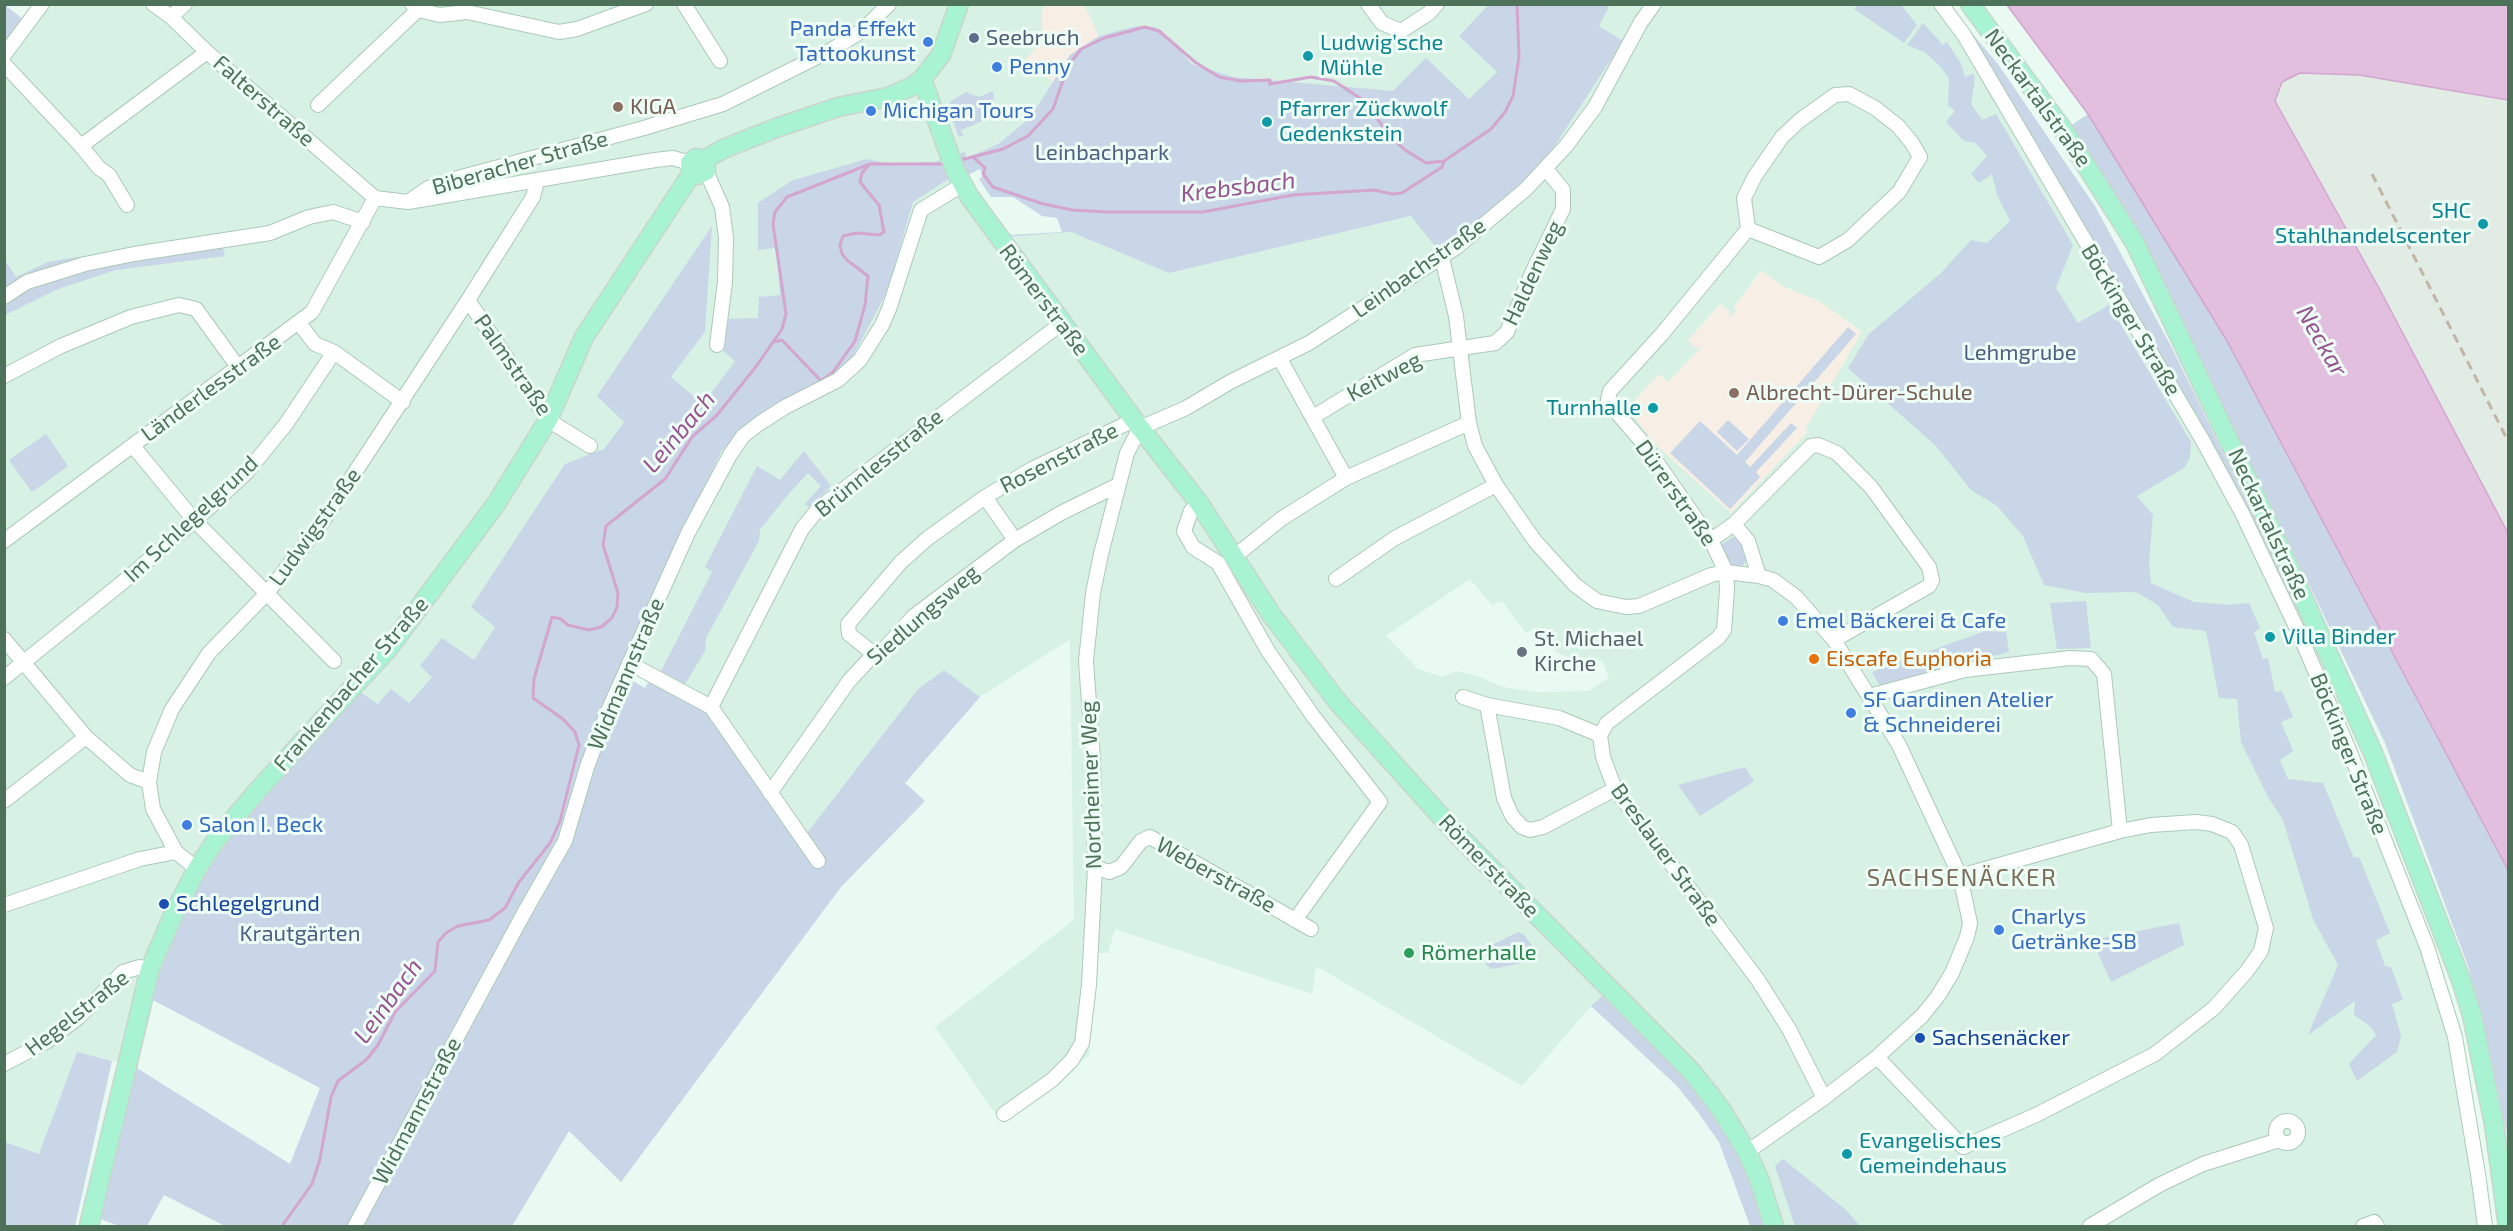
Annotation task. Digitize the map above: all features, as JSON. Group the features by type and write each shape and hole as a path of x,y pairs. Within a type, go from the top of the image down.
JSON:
{"main road":[{"name":"Frankenbacher Straße","path":"88,1227 150,969 175,911 197,869 216,840 251,797 388,649 495,504 548,420 584,338 698,167 749,137 838,107 903,92 922,79 941,55 959,4"},
{"name":"Neckartalstraße","path":"1970,4 2064,131 2135,243 2281,550 2373,753 2469,1006 2494,1124 2508,1227"},
{"name":"Römerstraße","path":"922,79 956,170 994,233 1199,503 1270,614 1337,701 1478,856 1692,1072 1720,1108 1747,1152 1759,1179 1774,1227"}],"street":[{"path":"4,55 42,4"},
{"name":"Falterstraße","path":"153,4 171,17 207,52 375,198"},
{"path":"171,17 185,4"},
{"path":"318,105 418,6 440,15 467,12 560,32 577,29 646,4"},
{"path":"684,4 720,61"},
{"name":"Biberacher Straße","path":"408,202 428,188 454,179 645,128 723,104 833,49 863,30 889,4"},
{"path":"1368,4 1382,23 1401,31 1429,13 1437,4"},
{"name":"Leinbachstraße","path":"1137,424 1186,408 1230,382 1309,343 1442,258 1526,189 1566,146 1594,107 1641,22 1654,4"},
{"name":"Böckinger Straße","path":"1941,4 1964,34 2203,441 2242,513 2298,631 2349,750 2434,970 2455,1037 2485,1227"},
{"path":"81,146 207,52"},
{"path":"4,64 99,168 109,175 127,205"},
{"path":"1850,94 1875,108 1898,126 1920,157 1899,192 1848,240 1819,257 1748,229 1744,198 1755,176 1782,137 1799,121 1835,95 1850,94"},
{"path":"375,198 408,202 673,158 698,167 722,207 726,238 725,282 717,345"},
{"name":"Haldenweg","path":"1459,348 1495,343 1507,332 1563,209 1563,190 1546,169"},
{"name":"Widmannstraße","path":"355,1227 524,912 565,841 587,767 607,712 688,533 729,455 743,436 760,423 785,407 838,380 860,360 882,325 889,309 921,210 956,170"},
{"name":"Ludwigstraße","path":"197,869 176,852 153,809 149,782 154,752 172,709 209,653 267,593 321,524 403,402 533,197 537,181"},
{"name":"Länderlesstraße","path":"4,541 312,312 375,198"},
{"path":"4,297 27,282 85,264 270,233 333,212 363,222"},
{"name":"Dürerstraße","path":"1726,572 1711,540 1644,444 1608,400 1610,391 1620,378 1662,334 1748,229"},
{"path":"1442,258 1456,316 1469,423 1475,446 1496,485 1535,541 1575,585 1597,601 1626,607 1639,606 1711,575 1726,572 1755,575 1773,580 1796,597 1834,640 1902,751 1960,876 1970,923 1967,937 1952,973 1922,1016 1877,1057 1824,1098 1747,1152"},
{"name":"Palmstraße","path":"468,300 548,420 590,446"},
{"path":"4,376 61,346 131,317 179,305 196,309 238,368"},
{"path":"299,323 315,344 334,352 403,402"},
{"name":"Brünnlesstraße","path":"711,707 802,529 819,508 1062,323"},
{"name":"Keitweg","path":"1313,417 1415,355 1459,348"},
{"name":"Im Schlegelgrund","path":"4,678 123,582 247,472 286,424 334,352"},
{"path":"1280,358 1347,478"},
{"path":"1234,556 1281,519 1347,478 1469,423"},
{"name":"Nordheimer Weg","path":"1004,1114 1052,1080 1072,1060 1082,1043 1089,985 1095,867 1093,759 1086,661 1093,593 1118,485 1137,424"},
{"name":"Rosenstraße","path":"874,654 849,634 848,624 901,562 927,538 985,497 1032,469 1137,424"},
{"path":"1711,540 1734,524 1810,446 1818,445 1838,453 1871,487 1929,567 1932,580 1929,586 1834,640"},
{"path":"133,446 194,520 334,660"},
{"name":"Siedlungsweg","path":"770,793 849,681 874,654 885,648 914,616 1015,540 1061,513 1118,485"},
{"path":"1336,579 1395,538 1444,510 1496,485"},
{"name":"Rosenstraße","path":"985,497 1015,540"},
{"path":"1199,503 1191,512 1184,531 1193,547 1218,563 1268,651 1313,716 1380,802 1295,920"},
{"path":"1734,524 1749,541 1755,575"},
{"path":"1463,697 1486,705 1558,718 1600,735 1607,723 1718,638 1724,630 1726,619 1726,572"},
{"path":"4,639 86,737 130,775 149,782"},
{"path":"1869,696 1965,670 2070,658 2091,659 2104,674 2120,831"},
{"path":"629,663 711,707 818,861"},
{"path":"1486,705 1504,798 1512,816 1522,827 1530,830 1543,827 1615,789"},
{"name":"Breslauer Straße","path":"1600,735 1603,757 1615,789 1758,980 1789,1029 1824,1098"},
{"path":"4,801 86,737"},
{"path":"1877,1057 1963,1147 2036,1115 2152,1056 2214,1008 2247,971 2261,951 2266,928 2247,860 2232,832 2220,825 2196,822 2151,825 2120,831 1960,876"},
{"name":"Weberstraße","path":"1095,867 1109,872 1121,867 1141,841 1150,837 1311,930"},
{"path":"4,905 140,859 176,852"},
{"name":"Hegelstraße","path":"4,1064 46,1042 78,1017 123,972 140,967 150,969"},
{"path":"2090,1227 2159,1185 2203,1164 2279,1140"}],"shaded area":[{"path":"34,5 1488,5 1459,36 1497,72 1469,100 1234,77 1192,64 1161,30 1059,71 1054,83 1030,118 998,144 967,158 965,153 934,162 887,163 867,159 758,250 776,248 780,295 758,318 735,361 703,404 671,377 705,332 711,227 624,421 604,449 565,465 472,607 495,627 474,661 432,677 408,703 378,704 360,692 159,962 132,1065 77,1053 39,1154 4,1142 4,284 16,277 5,258 5,45"},
{"path":"1045,5 1084,5 1099,36 1070,55 1054,83 1026,59 1042,41 1042,10"},
{"path":"1610,5 1938,5 2092,258 2199,444 2266,572 2332,723 2423,948 2449,1032 2479,1226 1781,1226 1615,984 1591,1006 1522,1086 1316,966 1312,994 1115,929 1108,953 1095,953 1089,1055 1001,1122 935,1027 1074,920 1070,639 980,697 944,670 918,689 800,842 709,709 624,662 721,452 744,427 853,356 888,290 913,202 923,195 961,171 1007,237 1071,232 1169,273 1412,216 1623,42 1599,26","holes":["1761,271 1784,287 1821,302 1806,434 1657,446 1633,406 1659,375 1668,382 1701,348 1699,346 1696,349 1688,340 1720,304 1729,312 1730,317 1737,310 1734,306","1470,579 1492,605 1502,601 1526,633 1535,627 1557,652 1582,665 1602,660 1609,678 1588,691 1536,692 1502,687 1478,676 1457,671 1442,677 1418,669 1386,636"]},
{"path":"2300,73 2359,75 2508,100 2508,533 2379,288 2275,101 2282,82"},
{"name":"Albrecht-Dürer-Schule","path":"1762,271 1784,287 1821,302 1862,332 1807,426 1806,434 1731,513 1657,446 1629,411 1633,406 1631,404 1659,374 1668,382 1701,348 1699,346 1696,349 1688,340 1721,304 1730,312 1728,315 1730,317 1737,310 1734,307"}],"green space":[{"path":"1859,4 1901,5 1917,25 1904,43 1854,9"},
{"path":"5,5 24,20 5,45"},
{"path":"1488,5 1610,5 1599,26 1623,41 1544,162 1442,255 1411,216 1169,273 1071,232 1007,237 961,171 913,202 888,290 853,356 826,381 744,427 721,452 624,662 626,677 645,688 651,677 709,709 800,842 918,689 944,670 980,697 905,783 925,801 841,887 621,1182 569,1131 512,1226 225,1226 164,1195 147,1226 120,1226 97,1218 132,1065 290,1164 320,1088 149,998 159,962 203,871 255,806 360,692 378,704 391,689 409,703 432,677 420,666 442,638 474,660 495,627 471,607 565,464 604,449 624,422 597,396 712,226 705,332 671,377 703,404 735,361 718,346 724,319 758,318 759,297 780,295 776,248 758,250 758,203 793,180 867,159 887,163 934,162 965,152 967,158 998,144 1030,118 1070,55 1099,36 1137,26 1161,30 1192,64 1234,77 1393,91 1426,58 1469,99 1497,72 1459,36","holes":["980,169 983,176 979,179 991,197 1013,197 1042,216 1057,218 1062,232 1009,235 966,176"]},
{"path":"1948,5 1998,64 2095,206 2172,348 2295,601 2289,603 1992,67"},
{"name":"Lehmgrube","path":"1923,23 1943,45 1947,42 1961,64 1965,77 1973,74 1975,78 1971,104 1982,120 1996,114 2073,245 2056,288 2078,323 2109,305 2191,442 2190,458 2184,468 2137,496 2153,515 2149,563 2151,583 2194,602 2229,605 2249,603 2260,628 2254,632 2263,659 2268,658 2275,692 2282,691 2293,717 2281,722 2293,751 2280,760 2288,779 2323,783 2354,858 2359,857 2390,933 2376,940 2385,966 2391,967 2403,1000 2392,1004 2401,1036 2397,1052 2357,1081 2349,1064 2376,1035 2370,1026 2354,1015 2355,1001 2308,1035 2338,965 2313,919 2283,820 2268,797 2241,742 2237,699 2219,698 2206,631 2173,627 2158,605 2136,592 2086,593 2044,585 2023,536 1997,506 1971,490 1936,446 1848,368 1869,334 1941,273 1971,240 1987,243 2010,221 1997,195 1992,174 1979,183 1971,174 1987,156 1976,143 1964,141 1946,122 1955,111 1948,105 1949,78 1924,52 1907,45"},
{"path":"993,91 995,116 961,130 963,136 959,137 953,121 950,102 966,92 979,97"},
{"path":"2088,114 2227,341 2508,870 2508,1140 2491,1057 2469,969 2385,743 2168,290 2070,126"},
{"path":"221,242 225,256 116,270 58,289 5,315 4,258 16,277 48,262 77,257 120,261"},
{"path":"1848,327 1856,334 1745,462 1750,467 1791,423 1797,428 1756,472 1760,477 1730,509 1670,453 1700,421 1737,455"},
{"path":"1728,420 1749,439 1737,451 1717,432"},
{"path":"46,434 68,466 32,492 9,460"},
{"path":"804,451 831,486 809,507 805,504 821,486 808,473 760,530 759,541 706,638 705,651 685,684 661,671 712,572 705,567 757,466 780,480"},
{"path":"1733,537 1741,541 1748,558 1743,565 1730,567 1719,546"},
{"path":"2086,601 2091,648 2057,649 2050,603"},
{"path":"1985,631 2006,632 2009,652 1880,686 1872,672"},
{"path":"1745,767 1754,781 1700,816 1678,785"},
{"path":"2179,923 2184,945 2111,982 2092,940"},
{"path":"1518,932 1524,935 1539,955 1537,960 1492,969 1486,965 1486,953 1490,946"},
{"path":"1615,984 1718,1087 1761,1160 1781,1226 1750,1226 1719,1142 1697,1111 1677,1086 1591,1006"},
{"path":"77,1052 112,1061 75,1226 5,1226 5,1142 39,1154"},
{"path":"1783,1159 1846,1210 1860,1226 1795,1226 1775,1166"}],"water":[{"name":"Neckar","path":"2007,5 2508,5 2508,100 2359,75 2300,73 2282,82 2275,101 2379,288 2508,533 2508,870 2227,341 2088,114"}],"waterway":[{"name":"Leinbach","path":"957,161 1003,149 1028,136 1053,109 1068,66 1081,49 1104,38 1145,27 1159,31 1195,62 1219,77 1241,81 1270,80 1270,84 1311,77 1334,81 1363,100 1391,137 1405,150 1426,163 1444,161 1491,129 1505,112 1513,96 1519,57 1517,4"},
{"name":"Krebsbach","path":"973,157 985,168 983,174 993,187 1040,203 1072,210 1107,212 1203,212 1293,195 1374,190 1392,194 1402,193 1442,167 1444,161"},
{"name":"Leinbach","path":"282,1226 312,1184 320,1159 331,1097 338,1081 367,1059 378,1045 395,1012 435,971 438,942 446,933 458,926 489,920 505,908 519,882 550,843 560,821 579,745 575,732 563,719 533,698 534,679 552,617 561,619 568,625 589,630 601,627 612,618 617,607 618,593 603,545 606,526 665,479 692,437 717,415 755,368 782,329 786,314 773,224 775,212 787,197 870,164 945,164"},
{"name":"Leinbach","path":"773,342 782,340 821,381 833,372 855,341 865,305 868,276 848,261 842,254 840,245 843,236 857,233 879,235 884,232 879,205 860,182 862,173 868,166"}],"railway":[{"path":"2372,174 2508,441"}],"place":[{"name":"Seebruch","path":"974,38"},
{"name":"Panda Effekt Tattookunst","path":"928,42"},
{"name":"Ludwig’sche Mühle","path":"1308,56"},
{"name":"Penny","path":"997,67"},
{"name":"KIGA","path":"618,107"},
{"name":"Michigan Tours","path":"871,111"},
{"name":"Pfarrer Zückwolf Gedenkstein","path":"1267,122"},
{"name":"SHC Stahlhandelscenter","path":"2483,224"},
{"name":"Albrecht-Dürer-Schule","path":"1734,393"},
{"name":"Turnhalle","path":"1653,408"},
{"name":"Emel Bäckerei & Cafe","path":"1783,621"},
{"name":"Villa Binder","path":"2270,637"},
{"name":"St. Michael Kirche","path":"1522,652"},
{"name":"Eiscafe Euphoria","path":"1814,659"},
{"name":"SF Gardinen Atelier & Schneiderei","path":"1851,713"},
{"name":"Salon I. Beck","path":"187,825"},
{"name":"Schlegelgrund","path":"164,904"},
{"name":"Charlys Getränke-SB","path":"1999,930"},
{"name":"Römerhalle","path":"1409,953"},
{"name":"Sachsenäcker","path":"1920,1038"},
{"name":"Evangelisches Gemeindehaus","path":"1847,1154"}],"district":[{"name":"SACHSENÄCKER","path":"1962,878"}],"park label":[{"name":"Leinbachpark","path":"1102,153"},
{"name":"Krautgärten","path":"300,934"}]}
